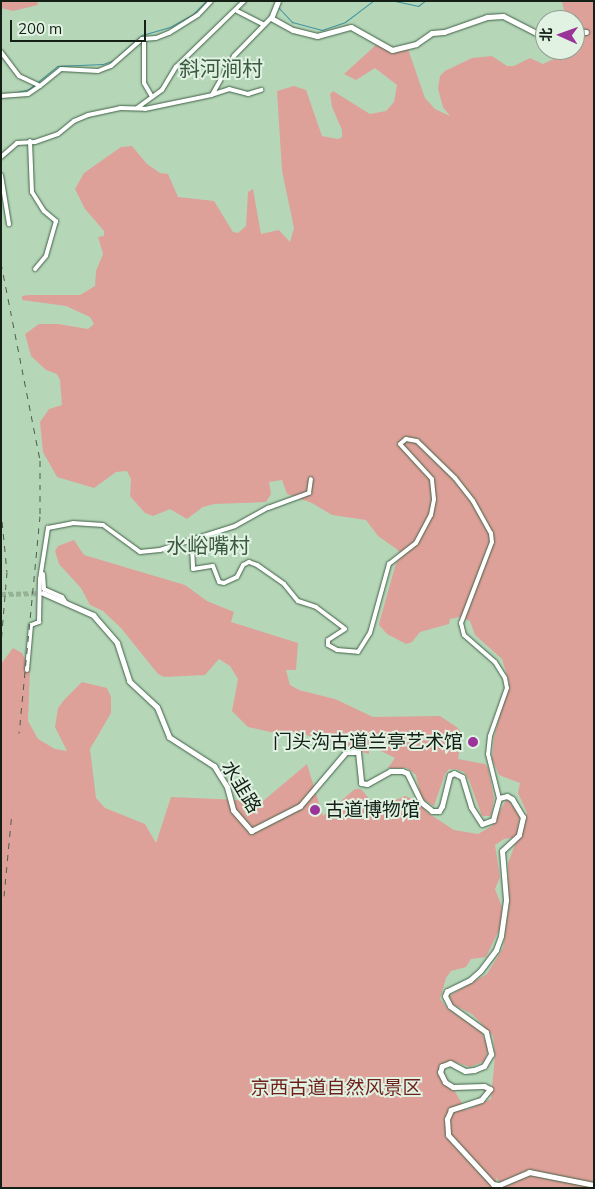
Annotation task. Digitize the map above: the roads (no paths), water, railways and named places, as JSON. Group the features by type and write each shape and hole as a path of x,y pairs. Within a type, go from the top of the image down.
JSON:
{"street":[{"path":"3,96 28,94 38,84 61,69 98,71 111,66 144,39 169,33 198,15 211,1"},
{"path":"136,109 162,90 176,66 237,11 244,1"},
{"path":"212,95 234,56 271,18 277,4"},
{"path":"237,11 264,25"},
{"path":"271,18 293,30 316,36 351,27 392,50 416,44 432,33 444,32 487,17 503,16 535,32"},
{"path":"144,39 144,83 152,97"},
{"path":"1,52 19,76 38,84"},
{"path":"1,158 17,143 58,134 74,121 88,115 120,108 136,109 212,95 229,89 253,94 261,90"},
{"path":"30,141 32,192 44,211 56,221 46,256 35,269"},
{"path":"1,175 9,224"},
{"path":"198,538 192,547 193,569 213,566 219,582 224,583 237,577 243,565 249,562 257,565 284,584 298,601 316,607 345,629 328,640 328,645 337,650 358,652 370,633 389,564 416,543 434,499 430,473 400,444 406,439 417,441 436,458 474,501 491,533 492,542 461,623 464,634 495,662 505,678 506,688 490,736 488,754 499,798 507,796 512,799 523,817 519,835 502,850 506,900 501,936 496,950 480,971 470,980 447,991 446,996 450,1006 486,1032 491,1054 484,1066 474,1070 465,1071 450,1063 442,1066 440,1072 445,1082 453,1087 484,1086 490,1089 482,1100 451,1110 447,1119 448,1135 493,1184 499,1185 529,1172 594,1185"},
{"path":"27,670 31,625 39,622 42,567 48,528 73,523 103,525 145,553 235,526 268,508 309,493 311,479"},
{"path":"42,567 44,589 62,597 66,603"},
{"name":"水韭路","path":"43,593 93,615 117,643 129,681 157,707 169,737 214,766 227,786 233,810 251,831 300,806 346,752 358,752 361,783 367,784 390,771 407,773 421,802 432,811 439,811 442,806 450,775 454,773 462,777 471,807 482,824 493,820 499,798"}],"waterway":[{"path":"14,93 29,89 57,66 103,64 114,60 142,35 170,27 192,15 206,1"},
{"path":"278,7 292,22 322,30 345,22 373,1"},
{"path":"395,1 418,6 425,1"}],"tunnel":[{"path":"1,594 43,593"}],"railway":[{"path":"1,263 40,460 40,516 19,733"},
{"path":"1,510 7,572 1,644"},
{"path":"4,896 12,812"}],"place":[{"name":"门头沟古道兰亭艺术馆","path":"473,742"},
{"name":"古道博物馆","path":"315,810"}],"district":[{"name":"斜河涧村","path":"221,68"},
{"name":"水峪嘴村","path":"208,545"}],"park label":[{"name":"京西古道自然风景区","path":"336,1088"}]}
